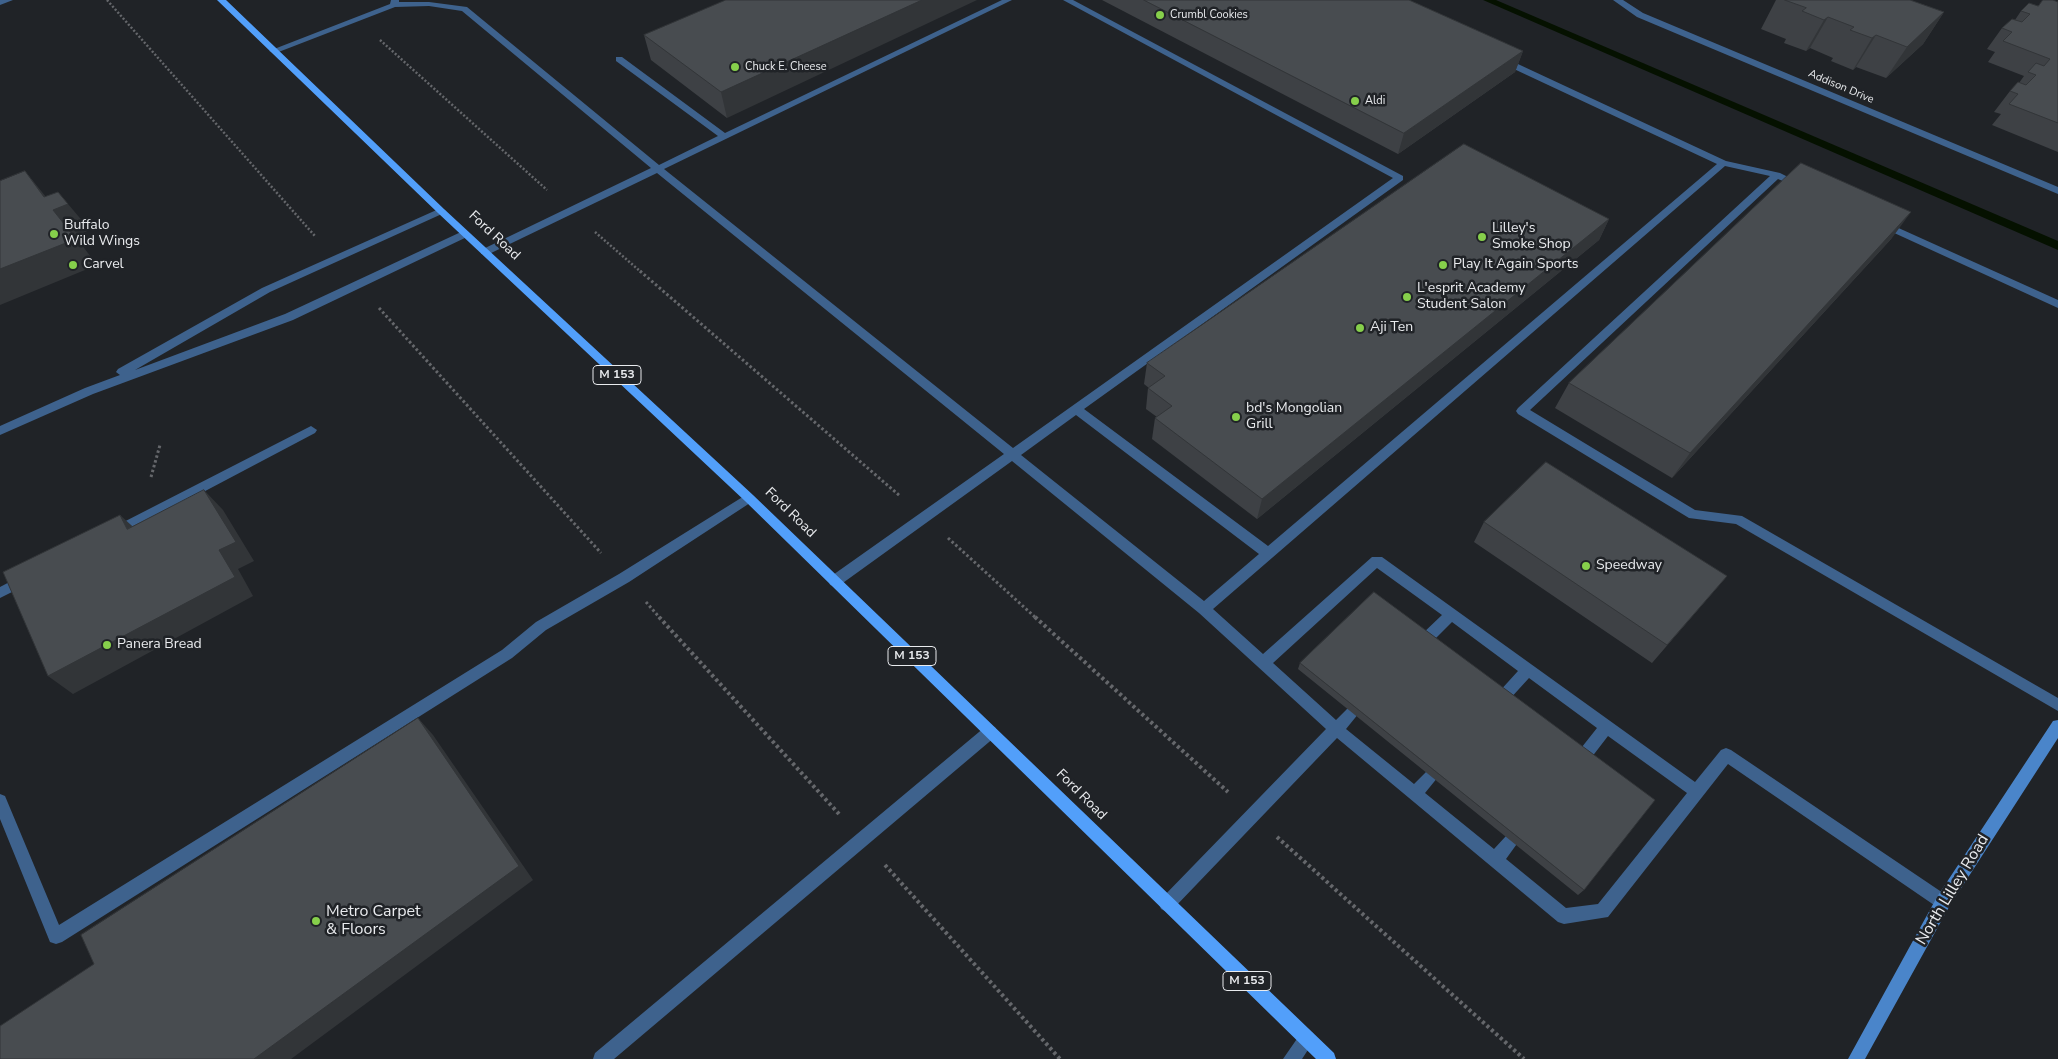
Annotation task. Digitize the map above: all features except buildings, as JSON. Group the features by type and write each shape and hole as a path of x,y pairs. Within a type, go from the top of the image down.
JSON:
{"main road":[{"name":"Ford Road","path":"221,0 465,234 749,498 1328,1059"}],"street":[{"path":"0,3 9,0"},
{"path":"485,252 1008,0"},
{"path":"835,581 1400,178 1067,0"},
{"name":"Addison Drive","path":"1616,0 1640,15 2058,191"},
{"path":"273,51 394,2 464,9 658,169 1204,609 1336,729 1564,916 1602,911 1726,755 1943,902"},
{"path":"1490,54 1723,163 1777,175 1812,191"},
{"path":"620,59 724,136"},
{"path":"1204,609 1723,163"},
{"path":"1777,175 1522,410 1694,516 1738,519 2058,705"},
{"path":"88,391 266,290 441,210"},
{"path":"1875,220 2058,304"},
{"path":"0,431 88,391 289,317 465,234"},
{"path":"1076,409 1269,554"},
{"path":"104,538 311,430"},
{"path":"0,801 56,936 507,654 541,626 624,578 749,498"},
{"path":"1263,662 1376,561 1697,792"},
{"path":"0,593 35,574"},
{"path":"1426,640 1451,615"},
{"path":"1503,697 1528,670"},
{"path":"1168,904 1352,713"},
{"name":"North Lilley Road","path":"1856,1059 1943,902 2058,726"},
{"path":"1583,757 1607,727"},
{"path":"601,1059 990,732"},
{"path":"1415,793 1431,777"},
{"path":"1496,859 1511,841"},
{"path":"1290,1059 1307,1039"}],"path":[{"path":"107,0 336,259"},
{"path":"377,306 1060,1059"},
{"path":"156,461 160,445"}],"waterway":[{"path":"1488,0 2058,246"}],"place":[{"name":"Crumbl Cookies","path":"1160,15"},
{"name":"Chuck E. Cheese","path":"735,67"},
{"name":"Aldi","path":"1355,101"},
{"name":"Buffalo Wild Wings","path":"54,234"},
{"name":"Lilley's Smoke Shop","path":"1482,237"},
{"name":"Carvel","path":"73,265"},
{"name":"Play It Again Sports","path":"1443,265"},
{"name":"L'esprit Academy Student Salon","path":"1407,297"},
{"name":"Aji Ten","path":"1360,328"},
{"name":"bd's Mongolian Grill","path":"1236,417"},
{"name":"Speedway","path":"1586,566"},
{"name":"Panera Bread","path":"107,645"},
{"name":"Metro Carpet & Floors","path":"316,921"}]}
